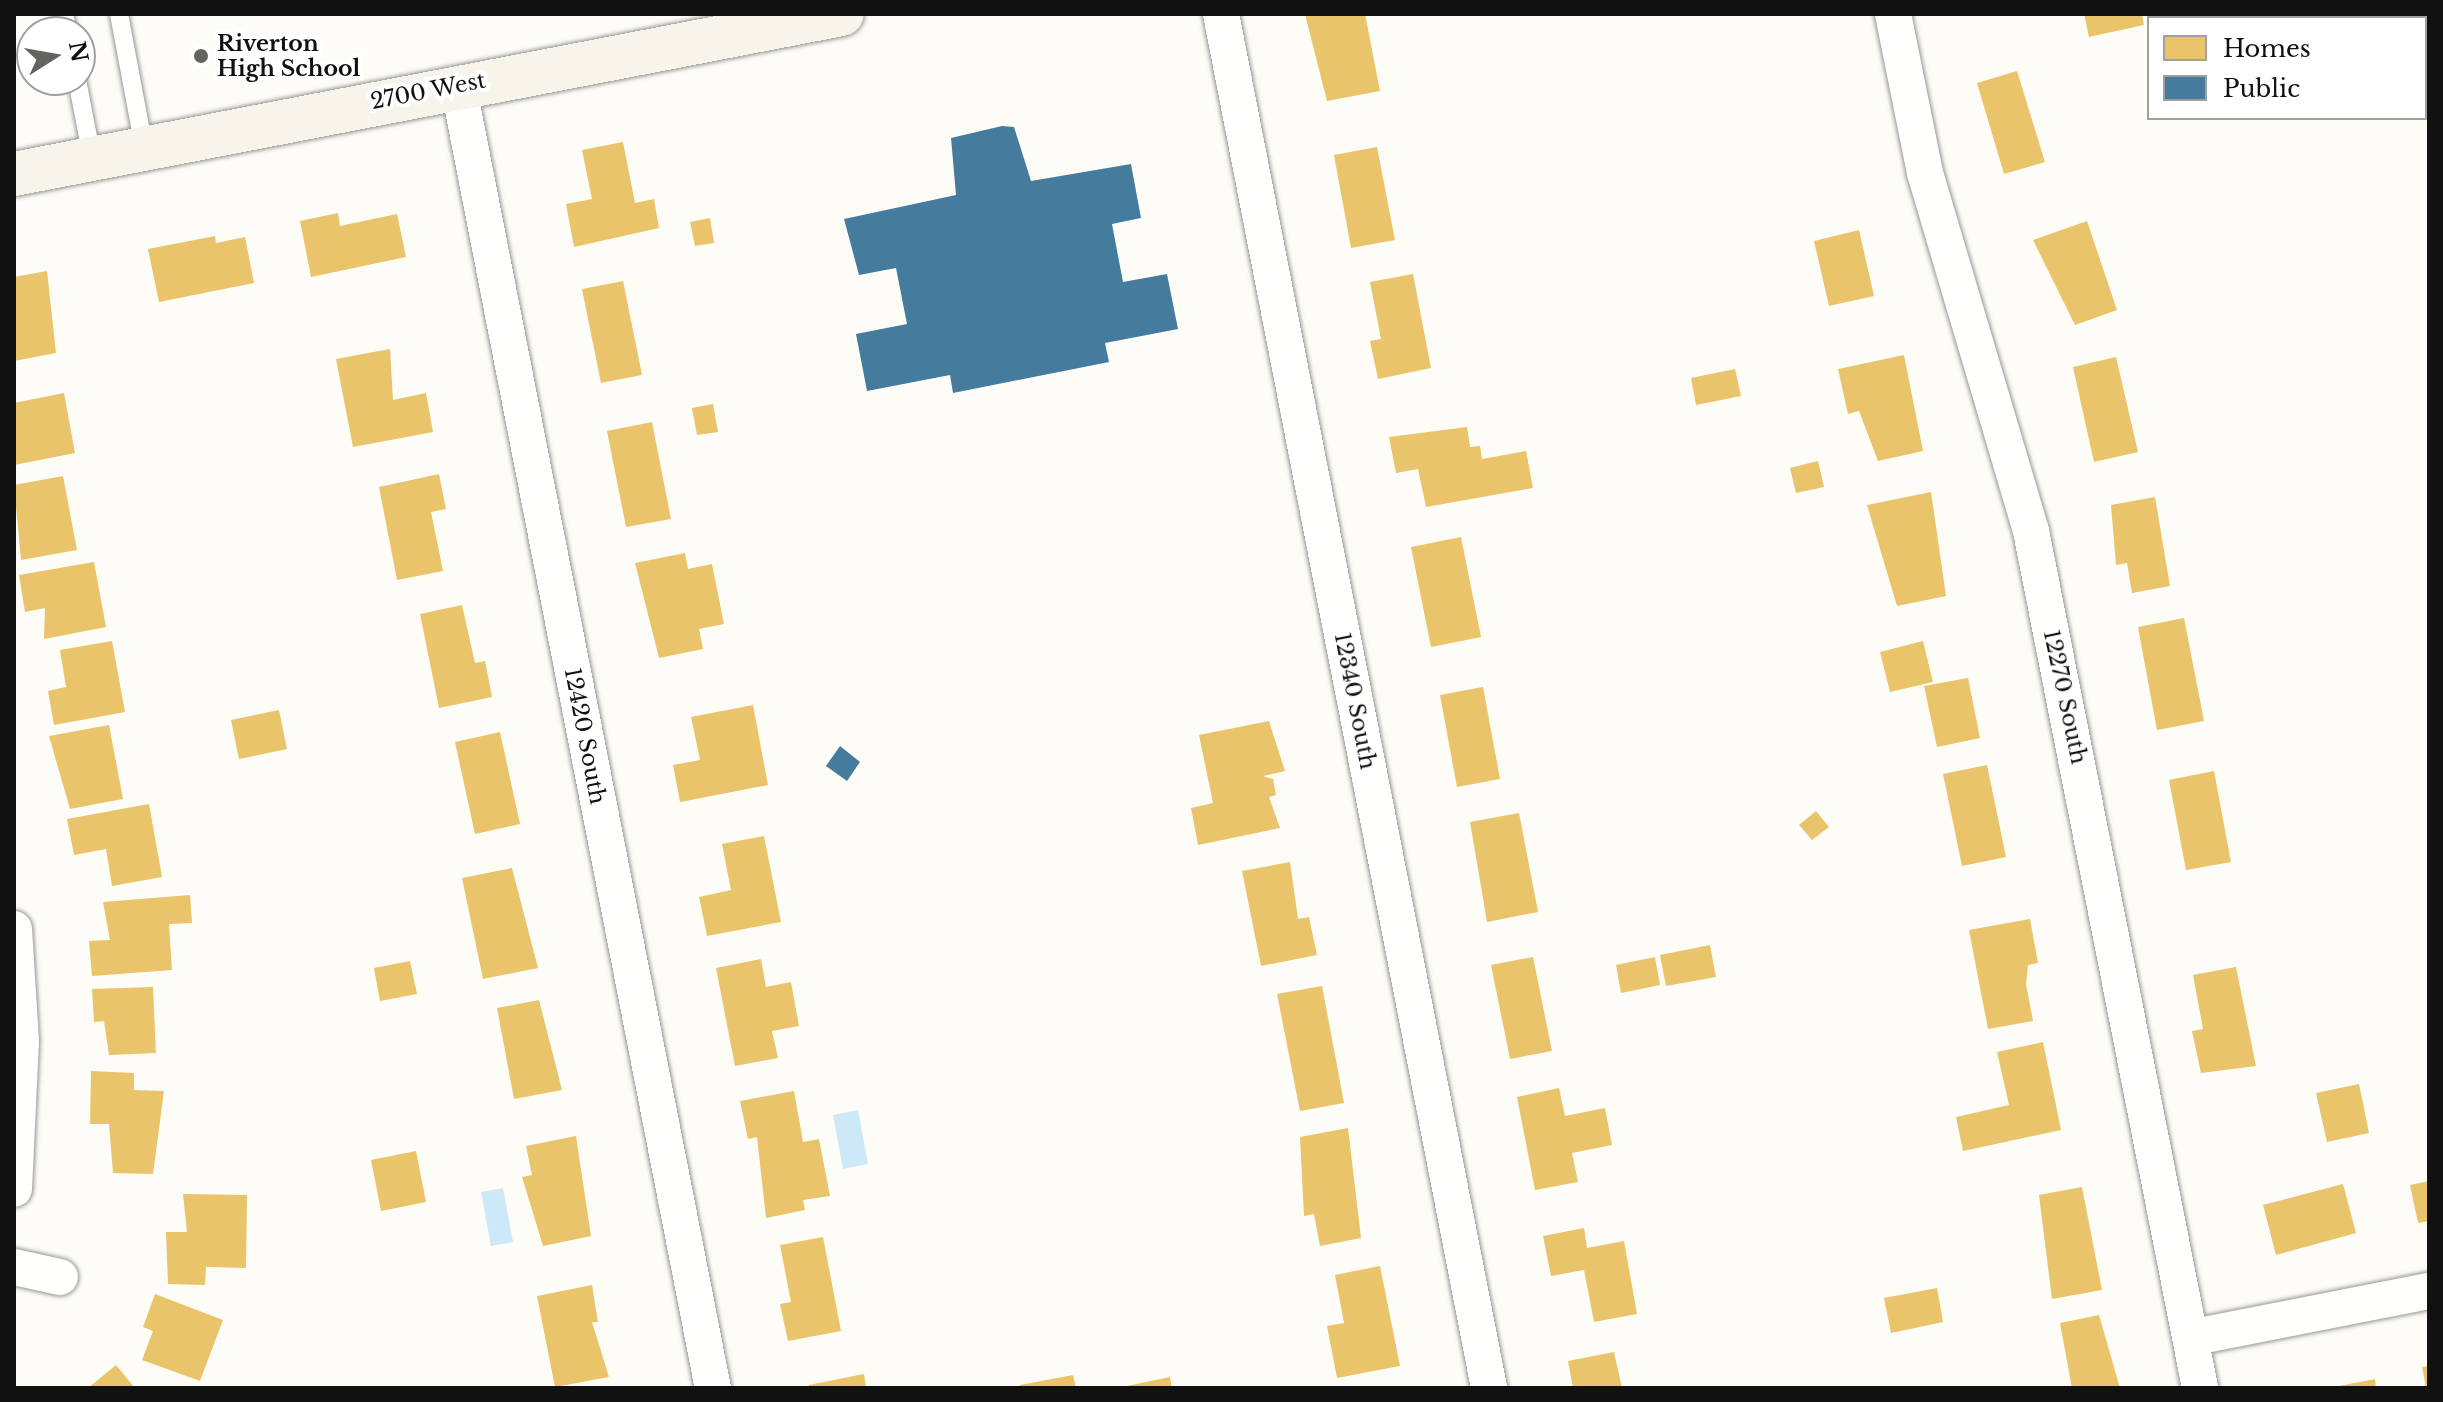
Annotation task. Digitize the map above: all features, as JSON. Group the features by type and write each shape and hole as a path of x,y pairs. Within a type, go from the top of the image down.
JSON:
{"main road":[{"name":"2700 West","path":"14,174 458,84 706,26 842,14"}],"street":[{"name":"12340 South","path":"1221,14 1489,1388"},
{"name":"12270 South","path":"1893,14 1925,173 2031,531 2194,1337 2200,1388"},
{"name":"12420 South","path":"458,84 713,1388"},
{"path":"14,929 18,1110 14,1189"},
{"path":"14,1267 60,1277"},
{"path":"2194,1337 2429,1291"}],"lane":[{"path":"119,14 144,148"},
{"path":"80,96 92,158"}],"water":[{"path":"858,1110 868,1164 843,1169 833,1115"},
{"path":"503,1188 513,1242 491,1246 481,1192"}],"building: Homes":[{"path":"1305,14 1365,14 1380,91 1327,101"},
{"path":"2084,14 2142,14 2144,25 2089,37"},
{"path":"2017,71 2045,162 2004,174 1977,83"},
{"path":"623,142 635,203 654,199 659,228 574,247 566,204 592,199 582,150"},
{"path":"1377,147 1395,240 1351,248 1334,155"},
{"path":"338,213 340,226 397,214 406,257 311,277 300,221"},
{"path":"710,218 714,243 695,246 690,222"},
{"path":"2087,221 2117,310 2075,325 2033,240"},
{"path":"1859,230 1874,296 1829,306 1814,241"},
{"path":"215,236 216,243 245,237 254,283 159,302 148,249"},
{"path":"47,271 56,353 14,361 14,277"},
{"path":"1413,274 1431,368 1378,379 1370,341 1381,339 1370,282"},
{"path":"623,281 642,375 601,383 582,289"},
{"path":"390,349 393,400 426,393 433,432 353,447 336,359"},
{"path":"1904,355 1923,451 1878,461 1859,411 1848,414 1838,369"},
{"path":"2116,357 2138,452 2094,462 2073,367"},
{"path":"1735,369 1741,396 1696,405 1691,378"},
{"path":"64,393 75,453 14,465 14,403"},
{"path":"713,404 718,432 697,435 692,408"},
{"path":"652,422 671,519 626,527 607,431"},
{"path":"1467,427 1470,447 1480,446 1482,459 1526,451 1533,488 1426,507 1418,469 1396,473 1389,437"},
{"path":"1818,461 1824,487 1796,493 1790,468"},
{"path":"439,474 446,509 431,512 443,571 397,580 379,487"},
{"path":"63,476 77,550 21,560 14,485"},
{"path":"1931,492 1946,596 1897,606 1867,505"},
{"path":"2155,497 2170,586 2132,593 2127,563 2116,565 2111,505"},
{"path":"1461,537 1481,637 1431,647 1411,547"},
{"path":"685,553 688,569 712,564 724,624 699,629 703,649 659,658 635,563"},
{"path":"94,562 106,627 44,639 45,608 25,612 19,575"},
{"path":"462,605 475,663 485,661 492,697 439,708 420,614"},
{"path":"2184,618 2204,721 2157,730 2138,627"},
{"path":"112,641 125,712 54,725 48,691 66,687 60,650"},
{"path":"1923,641 1933,682 1890,692 1880,652"},
{"path":"1968,678 1980,738 1937,747 1924,686"},
{"path":"1483,687 1500,779 1457,787 1440,695"},
{"path":"753,705 768,785 680,802 673,765 700,760 691,717"},
{"path":"279,710 287,749 239,759 231,720"},
{"path":"1269,721 1285,771 1263,776 1273,779 1276,795 1269,797 1280,828 1198,845 1191,808 1213,803 1199,735"},
{"path":"109,725 123,799 70,809 49,736"},
{"path":"500,732 520,824 475,834 455,742"},
{"path":"1987,765 2006,857 1962,866 1943,774"},
{"path":"2214,771 2231,862 2186,870 2169,780"},
{"path":"149,804 162,877 112,886 106,849 74,855 67,819"},
{"path":"1816,811 1829,827 1812,840 1799,825"},
{"path":"1519,813 1538,912 1487,922 1470,822"},
{"path":"764,836 781,922 707,936 699,897 731,890 722,844"},
{"path":"1290,862 1298,919 1309,917 1317,955 1261,966 1242,871"},
{"path":"512,868 538,968 483,979 462,878"},
{"path":"190,895 192,923 169,924 172,970 92,976 89,941 110,940 103,902"},
{"path":"2030,919 2038,963 2028,965 2026,984 2033,1021 1988,1029 1969,930"},
{"path":"1710,945 1716,977 1666,986 1660,955"},
{"path":"1533,957 1552,1051 1510,1059 1491,965"},
{"path":"1655,957 1660,985 1621,993 1616,965"},
{"path":"761,959 766,987 791,982 799,1026 772,1031 778,1058 735,1066 716,968"},
{"path":"410,961 417,994 380,1001 374,968"},
{"path":"2236,967 2256,1066 2201,1073 2192,1031 2203,1029 2193,975"},
{"path":"1322,986 1344,1103 1300,1111 1277,994"},
{"path":"153,987 156,1053 109,1055 104,1021 94,1022 92,989"},
{"path":"539,1000 562,1090 514,1099 497,1008"},
{"path":"2043,1042 2061,1130 1963,1151 1956,1117 2009,1105 1997,1052"},
{"path":"91,1071 134,1073 134,1090 164,1091 153,1174 113,1173 109,1124 90,1124"},
{"path":"2359,1084 2369,1133 2327,1142 2316,1093"},
{"path":"1559,1088 1565,1116 1605,1108 1612,1145 1572,1153 1578,1182 1535,1190 1517,1097"},
{"path":"794,1091 803,1142 819,1139 830,1196 803,1200 805,1210 766,1218 757,1137 748,1139 740,1101"},
{"path":"1348,1128 1361,1238 1320,1246 1314,1214 1304,1216 1300,1137"},
{"path":"576,1136 591,1236 543,1246 522,1177 532,1175 526,1146"},
{"path":"416,1151 426,1202 381,1211 371,1160"},
{"path":"2429,1181 2429,1221 2418,1223 2410,1185"},
{"path":"2343,1184 2356,1233 2276,1255 2263,1205"},
{"path":"2082,1187 2102,1290 2052,1299 2039,1195"},
{"path":"183,1194 247,1195 246,1268 206,1267 205,1285 168,1284 166,1232 187,1232"},
{"path":"1584,1228 1587,1248 1624,1241 1637,1314 1594,1322 1584,1270 1551,1276 1543,1236"},
{"path":"823,1237 841,1331 788,1341 780,1304 791,1302 780,1245"},
{"path":"1380,1266 1400,1366 1337,1378 1327,1326 1344,1323 1335,1275"},
{"path":"592,1285 598,1322 592,1322 609,1377 555,1387 537,1296"},
{"path":"1937,1288 1943,1322 1891,1333 1884,1298"},
{"path":"155,1294 223,1320 200,1381 142,1360 153,1331 143,1327"},
{"path":"2099,1315 2120,1388 2072,1388 2060,1323"},
{"path":"1614,1352 1622,1388 1573,1388 1568,1361"},
{"path":"116,1365 135,1388 88,1388"},
{"path":"2429,1366 2429,1388 2426,1388 2422,1367"},
{"path":"864,1374 866,1388 809,1388 809,1385"},
{"path":"1073,1375 1076,1388 1021,1388 1020,1385"},
{"path":"1170,1377 1172,1388 1122,1388 1122,1387"},
{"path":"2375,1379 2376,1388 2334,1387"}],"building: Public":[{"path":"1002,126 1014,127 1031,181 1131,164 1141,218 1112,224 1123,282 1167,274 1178,329 1105,343 1109,362 953,393 950,375 867,391 856,334 907,324 896,268 859,275 844,219 956,195 951,138"},
{"path":"840,746 860,762 847,781 826,766"}],"place":[{"name":"Riverton High School","path":"201,56"}]}
